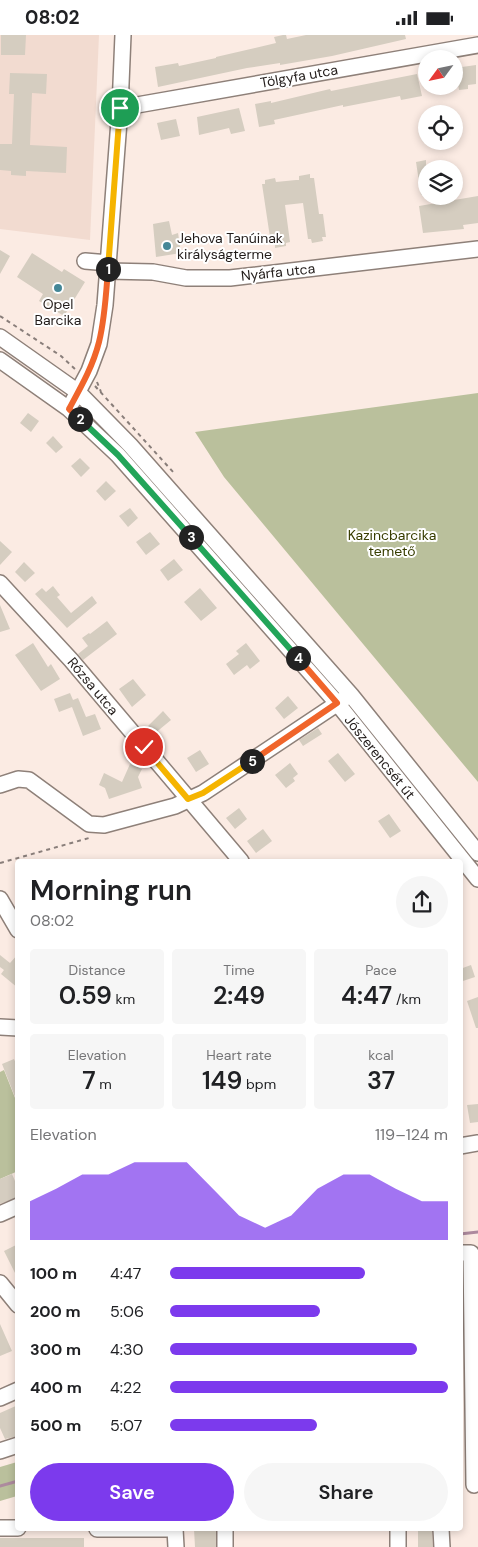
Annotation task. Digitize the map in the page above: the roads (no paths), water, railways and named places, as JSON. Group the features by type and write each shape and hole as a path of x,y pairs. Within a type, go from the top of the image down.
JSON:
{"street":[{"path":"69,409 85,378 99,344 102,330 120,108 123,35"},
{"name":"Tölgyfa utca","path":"120,108 478,45"},
{"name":"Nyárfa utca","path":"85,261 108,267 186,278 230,278 478,249"},
{"name":"Jószerencsét út","path":"0,337 78,392 130,445 351,695 478,853"},
{"name":"Jószerencsét út","path":"0,360 69,409 118,455 337,703 462,859"},
{"name":"Rózsa utca","path":"0,583 71,660 239,859"},
{"path":"0,785 18,779 30,780 83,820 89,824 96,825 175,806 203,793 351,695"},
{"name":"Jószerencsét út","path":"463,860 478,879"},
{"path":"0,899 15,925"},
{"path":"463,1146 478,1143"},
{"path":"0,1214 15,1207"},
{"path":"463,1253 471,1253 475,1269 466,1292 466,1369 471,1485"},
{"path":"0,1283 15,1301"},
{"path":"0,1398 15,1391"},
{"path":"0,1451 15,1446"},
{"path":"0,1528 15,1528"},
{"path":"175,1531 176,1547"},
{"path":"225,1531 225,1547"},
{"path":"398,1531 398,1547"},
{"path":"441,1531 442,1547"}],"waterway":[{"path":"463,1234 478,1232"},
{"path":"0,1486 15,1482"}],"place":[{"name":"Jehova Tanúinak királyságterme","path":"167,246"},
{"name":"Opel Barcika","path":"58,288"}],"park label":[{"name":"Kazincbarcika temető","path":"392,543"}]}
